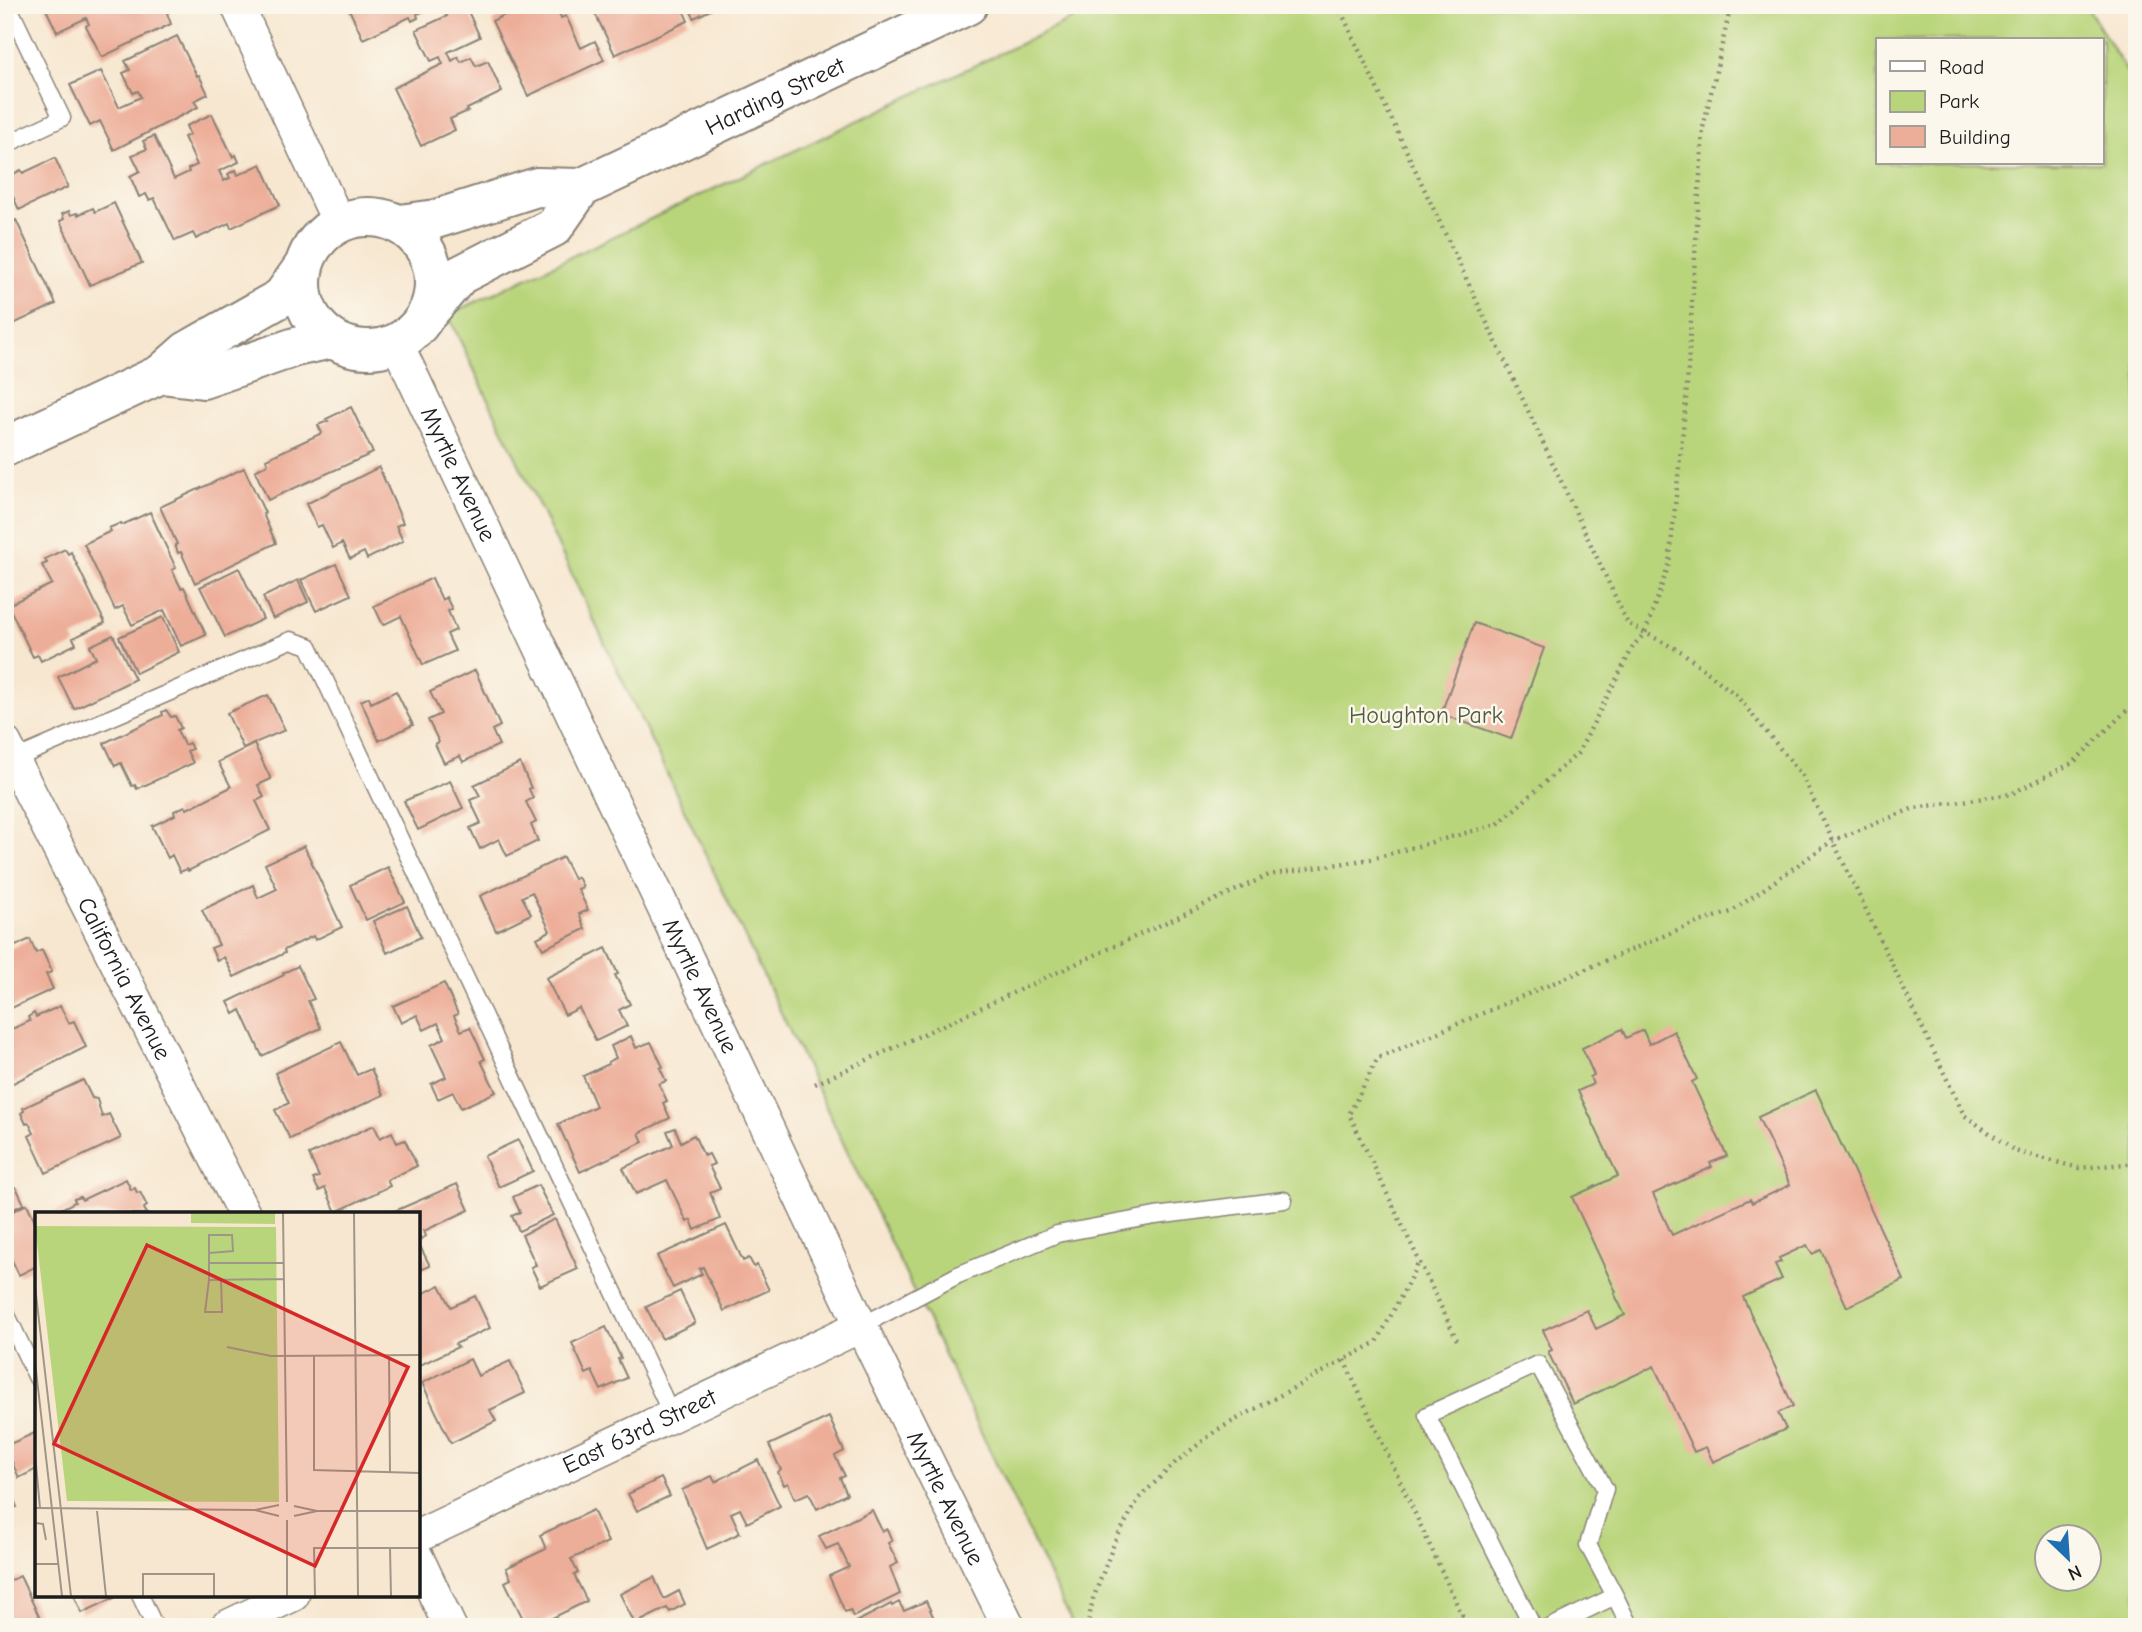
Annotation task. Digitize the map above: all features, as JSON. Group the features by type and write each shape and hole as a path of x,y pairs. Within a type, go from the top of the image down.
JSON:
{"street":[{"path":"237,5 339,223"},
{"name":"Harding Street","path":"400,224 436,219 537,187 581,188 968,5"},
{"name":"Harding Street","path":"428,313 460,275 554,227 581,188"},
{"path":"5,447 161,374 187,351 282,297 303,267 311,249 323,234 339,223 359,217 380,218 400,224 416,236 428,253 435,273 435,293 428,313 415,331 397,344 375,350 353,349 332,339 316,326 306,308 302,288 303,267"},
{"path":"161,374 203,379 295,347 332,339"},
{"name":"Myrtle Avenue","path":"397,344 861,1326 1009,1627"},
{"name":"California Avenue","path":"8,755 243,1212"},
{"name":"East 63rd Street","path":"420,1535 861,1326"},
{"path":"420,1563 450,1627"},
{"path":"226,1627 289,1597"}],"lane":[{"path":"5,145 62,118 8,5"},
{"path":"8,755 291,640 309,646 673,1415"},
{"path":"861,1326 958,1275 1057,1234 1155,1216 1284,1200"},
{"path":"5,1311 35,1374"},
{"path":"1533,1627 1427,1415 1538,1364 1605,1489 1588,1545 1630,1627"},
{"path":"1551,1627 1615,1596"},
{"path":"141,1597 155,1627"}],"path":[{"path":"1338,5 1628,624 1682,652 1736,695 1801,774 1964,1115 2015,1151 2079,1168 2137,1164"},
{"path":"815,1084 1269,875 1371,859 1499,824 1578,753 1634,645 1645,633 1669,564 1686,400 1703,128 1731,5"},
{"path":"1457,1340 1349,1114 1378,1058 1687,926 1731,912 1832,841 1914,808 2011,794 2074,761 2128,709 2137,704"},
{"path":"1087,1627 1093,1599 1115,1541 1139,1498 1177,1461 1217,1430 1377,1342 1419,1261"},
{"path":"1344,1360 1462,1615 1438,1627"}],"green space":[{"name":"Houghton Park","path":"1102,5 2086,5 2137,88 2137,1627 1074,1627 448,315"}],"building":[{"path":"44,5 166,5 171,24 102,57 86,26 89,24 86,18 57,32"},
{"path":"347,5 441,5 417,14 418,18 412,21 410,17 363,39"},
{"path":"454,5 465,5 480,37 448,52 452,61 458,57 461,62 471,57 476,66 488,61 502,92 450,119 455,130 421,146 393,88 443,64 440,57 431,61 416,30 447,16 444,10"},
{"path":"525,5 542,5 547,15 558,10 561,18 566,16 581,48 595,41 604,60 528,96 492,21"},
{"path":"591,5 681,5 688,21 615,55"},
{"path":"688,5 721,5 694,18"},
{"path":"177,36 208,94 194,101 198,107 114,150 100,121 90,126 70,85 101,71 119,107 141,97 138,91 133,93 123,73 130,70 125,61"},
{"path":"212,114 233,157 236,155 239,162 219,171 224,181 230,178 228,174 236,170 238,175 261,164 280,205 231,228 229,223 196,239 193,233 175,241 154,198 149,200 146,194 139,197 130,176 140,171 132,155 147,149 143,141 154,136 174,179 189,172 188,169 197,165 184,137 190,135 186,126"},
{"path":"55,158 68,187 19,210 5,178"},
{"path":"114,203 142,263 90,285 60,221 64,219 62,214 69,211 71,215 78,215 93,208 95,212"},
{"path":"16,220 56,304 5,328 5,224"},
{"path":"351,407 373,453 268,500 255,471 268,464 266,459 322,433 318,425"},
{"path":"379,467 403,523 396,526 403,541 367,559 364,552 350,559 342,543 333,548 322,525 317,527 306,504"},
{"path":"244,468 276,543 195,583 181,552 178,553 177,544 160,507"},
{"path":"150,512 176,568 172,570 181,588 184,587 206,635 181,646 164,610 132,625 123,606 115,610 84,544 111,531 109,528"},
{"path":"65,549 68,554 71,552 105,623 73,638 76,644 41,661 38,655 33,657 8,605 52,584 42,565 47,563 45,559"},
{"path":"336,564 351,595 316,611 301,580"},
{"path":"239,568 263,619 225,637 200,587"},
{"path":"432,578 442,600 446,597 452,609 448,611 456,630 447,634 455,651 423,665 401,616 383,625 374,606"},
{"path":"298,580 308,602 273,619 263,597"},
{"path":"163,617 179,652 136,673 119,637"},
{"path":"1474,623 1544,648 1511,739 1441,714"},
{"path":"113,635 135,679 74,709 58,677 96,658 90,646"},
{"path":"475,670 500,726 492,730 499,745 463,762 460,756 444,763 435,744 439,742 428,720 441,714 430,692"},
{"path":"396,691 413,725 379,741 361,701 369,697 371,703"},
{"path":"268,695 285,730 243,748 227,713"},
{"path":"166,710 171,717 175,716 181,728 177,730 184,745 189,743 192,749 187,751 193,763 137,789 135,785 132,786 121,763 115,766 104,743 163,715 162,712"},
{"path":"254,744 271,779 258,785 264,797 256,801 270,830 188,871 187,869 180,872 172,855 168,858 152,826 175,815 174,811 185,806 187,809 231,787 218,762"},
{"path":"520,763 531,788 529,789 533,798 526,802 536,822 531,825 538,841 507,856 499,839 480,849 470,828 481,823 470,800 480,796 474,785"},
{"path":"450,781 463,808 418,830 404,801"},
{"path":"304,846 342,927 315,940 313,936 284,950 285,953 234,977 224,957 217,961 211,948 219,945 202,910 253,885 258,898 277,889 265,864"},
{"path":"563,857 574,879 578,877 583,887 578,889 588,910 579,914 585,929 543,949 537,938 550,931 532,892 522,897 531,914 496,931 480,896"},
{"path":"388,867 405,902 366,920 350,885"},
{"path":"407,906 421,937 387,953 373,921"},
{"path":"30,939 36,953 42,950 52,972 46,974 53,989 5,1011 5,951"},
{"path":"606,948 618,974 615,975 630,1004 619,1010 627,1026 596,1041 579,1008 565,1015 546,978"},
{"path":"298,966 314,999 308,1001 321,1028 262,1056 241,1010 234,1014 228,1002"},
{"path":"444,983 458,1014 454,1016 461,1031 470,1027 485,1059 481,1061 496,1092 461,1108 453,1092 438,1099 431,1084 446,1077 431,1045 445,1038 438,1023 424,1030 417,1015 401,1023 393,1006"},
{"path":"60,1006 69,1023 74,1021 86,1047 5,1087 5,1032 30,1021 28,1017 34,1013 36,1017"},
{"path":"1622,1029 1626,1038 1643,1030 1649,1044 1674,1031 1697,1079 1692,1082 1727,1156 1710,1163 1712,1167 1653,1194 1672,1235 1750,1199 1752,1203 1790,1185 1758,1117 1816,1090 1904,1280 1847,1307 1821,1250 1812,1254 1807,1245 1779,1258 1781,1262 1775,1264 1782,1279 1743,1297 1793,1406 1778,1413 1786,1429 1713,1462 1706,1447 1694,1452 1654,1366 1573,1404 1548,1352 1552,1350 1543,1330 1587,1310 1596,1329 1625,1315 1572,1197 1618,1176 1578,1091 1593,1084 1590,1077 1594,1075 1582,1048"},
{"path":"631,1036 636,1048 651,1042 663,1067 660,1068 666,1081 659,1084 667,1101 663,1103 670,1118 639,1133 643,1142 580,1172 558,1124 596,1106 583,1076 609,1064 608,1062 616,1058 611,1046"},
{"path":"341,1042 357,1075 371,1069 383,1095 290,1139 275,1110 289,1103 275,1073"},
{"path":"83,1080 92,1098 97,1099 102,1117 109,1114 121,1138 46,1173 29,1136 34,1133 21,1113 23,1108"},
{"path":"374,1125 380,1138 392,1132 397,1143 405,1140 417,1166 387,1180 390,1186 336,1212 325,1188 319,1191 313,1179 319,1177 309,1155"},
{"path":"675,1128 681,1142 694,1135 704,1156 709,1154 714,1164 709,1166 720,1188 710,1192 720,1219 695,1230 691,1220 687,1222 667,1180 636,1194 623,1168 673,1145 667,1131"},
{"path":"518,1140 533,1171 499,1187 484,1156"},
{"path":"126,1179 131,1190 135,1188 137,1193 140,1192 147,1206 144,1208 146,1212 55,1212 75,1202 74,1199 80,1197 82,1200"},
{"path":"457,1184 469,1210 424,1231 426,1236 421,1239 420,1212 393,1212"},
{"path":"538,1185 553,1215 519,1231 512,1216 520,1212 513,1197"},
{"path":"16,1187 24,1204 5,1213 5,1192"},
{"path":"27,1204 35,1221 35,1267 19,1275 5,1246 5,1215"},
{"path":"555,1219 578,1269 540,1286 531,1267 536,1265 522,1235"},
{"path":"726,1225 743,1261 749,1258 754,1267 757,1265 769,1290 724,1311 703,1267 699,1269 702,1274 673,1288 657,1256"},
{"path":"420,1246 430,1266 420,1270"},
{"path":"440,1285 451,1307 475,1296 490,1328 455,1344 458,1347 420,1365 420,1295"},
{"path":"680,1291 695,1323 662,1339 646,1307"},
{"path":"606,1327 627,1378 601,1390 592,1371 586,1374 572,1343"},
{"path":"470,1359 478,1376 510,1361 525,1393 490,1410 496,1421 451,1443 422,1383"},
{"path":"829,1417 844,1451 835,1456 845,1476 840,1478 847,1494 817,1509 809,1493 795,1499 788,1483 784,1485 778,1472 781,1470 769,1445"},
{"path":"35,1433 35,1470 19,1478 5,1446"},
{"path":"758,1460 780,1506 747,1523 740,1509 731,1513 740,1533 707,1549 682,1490 712,1476 715,1482"},
{"path":"661,1478 670,1496 637,1511 628,1494"},
{"path":"5,1482 17,1507 5,1512"},
{"path":"593,1510 608,1542 571,1559 578,1573 574,1575 587,1601 534,1627 527,1627 505,1582 511,1579 506,1568 546,1549 540,1535"},
{"path":"872,1510 882,1531 887,1529 892,1541 888,1543 898,1563 890,1567 900,1594 853,1617 850,1610 845,1612 829,1576 849,1567 838,1544 826,1549 819,1536"},
{"path":"20,1576 44,1627 5,1627 5,1583"},
{"path":"654,1577 664,1599 679,1591 685,1604 670,1612 667,1608 635,1624 620,1594"},
{"path":"75,1597 116,1597 82,1613"},
{"path":"926,1601 938,1627 846,1627 891,1604 892,1606 899,1602 904,1611"}]}
